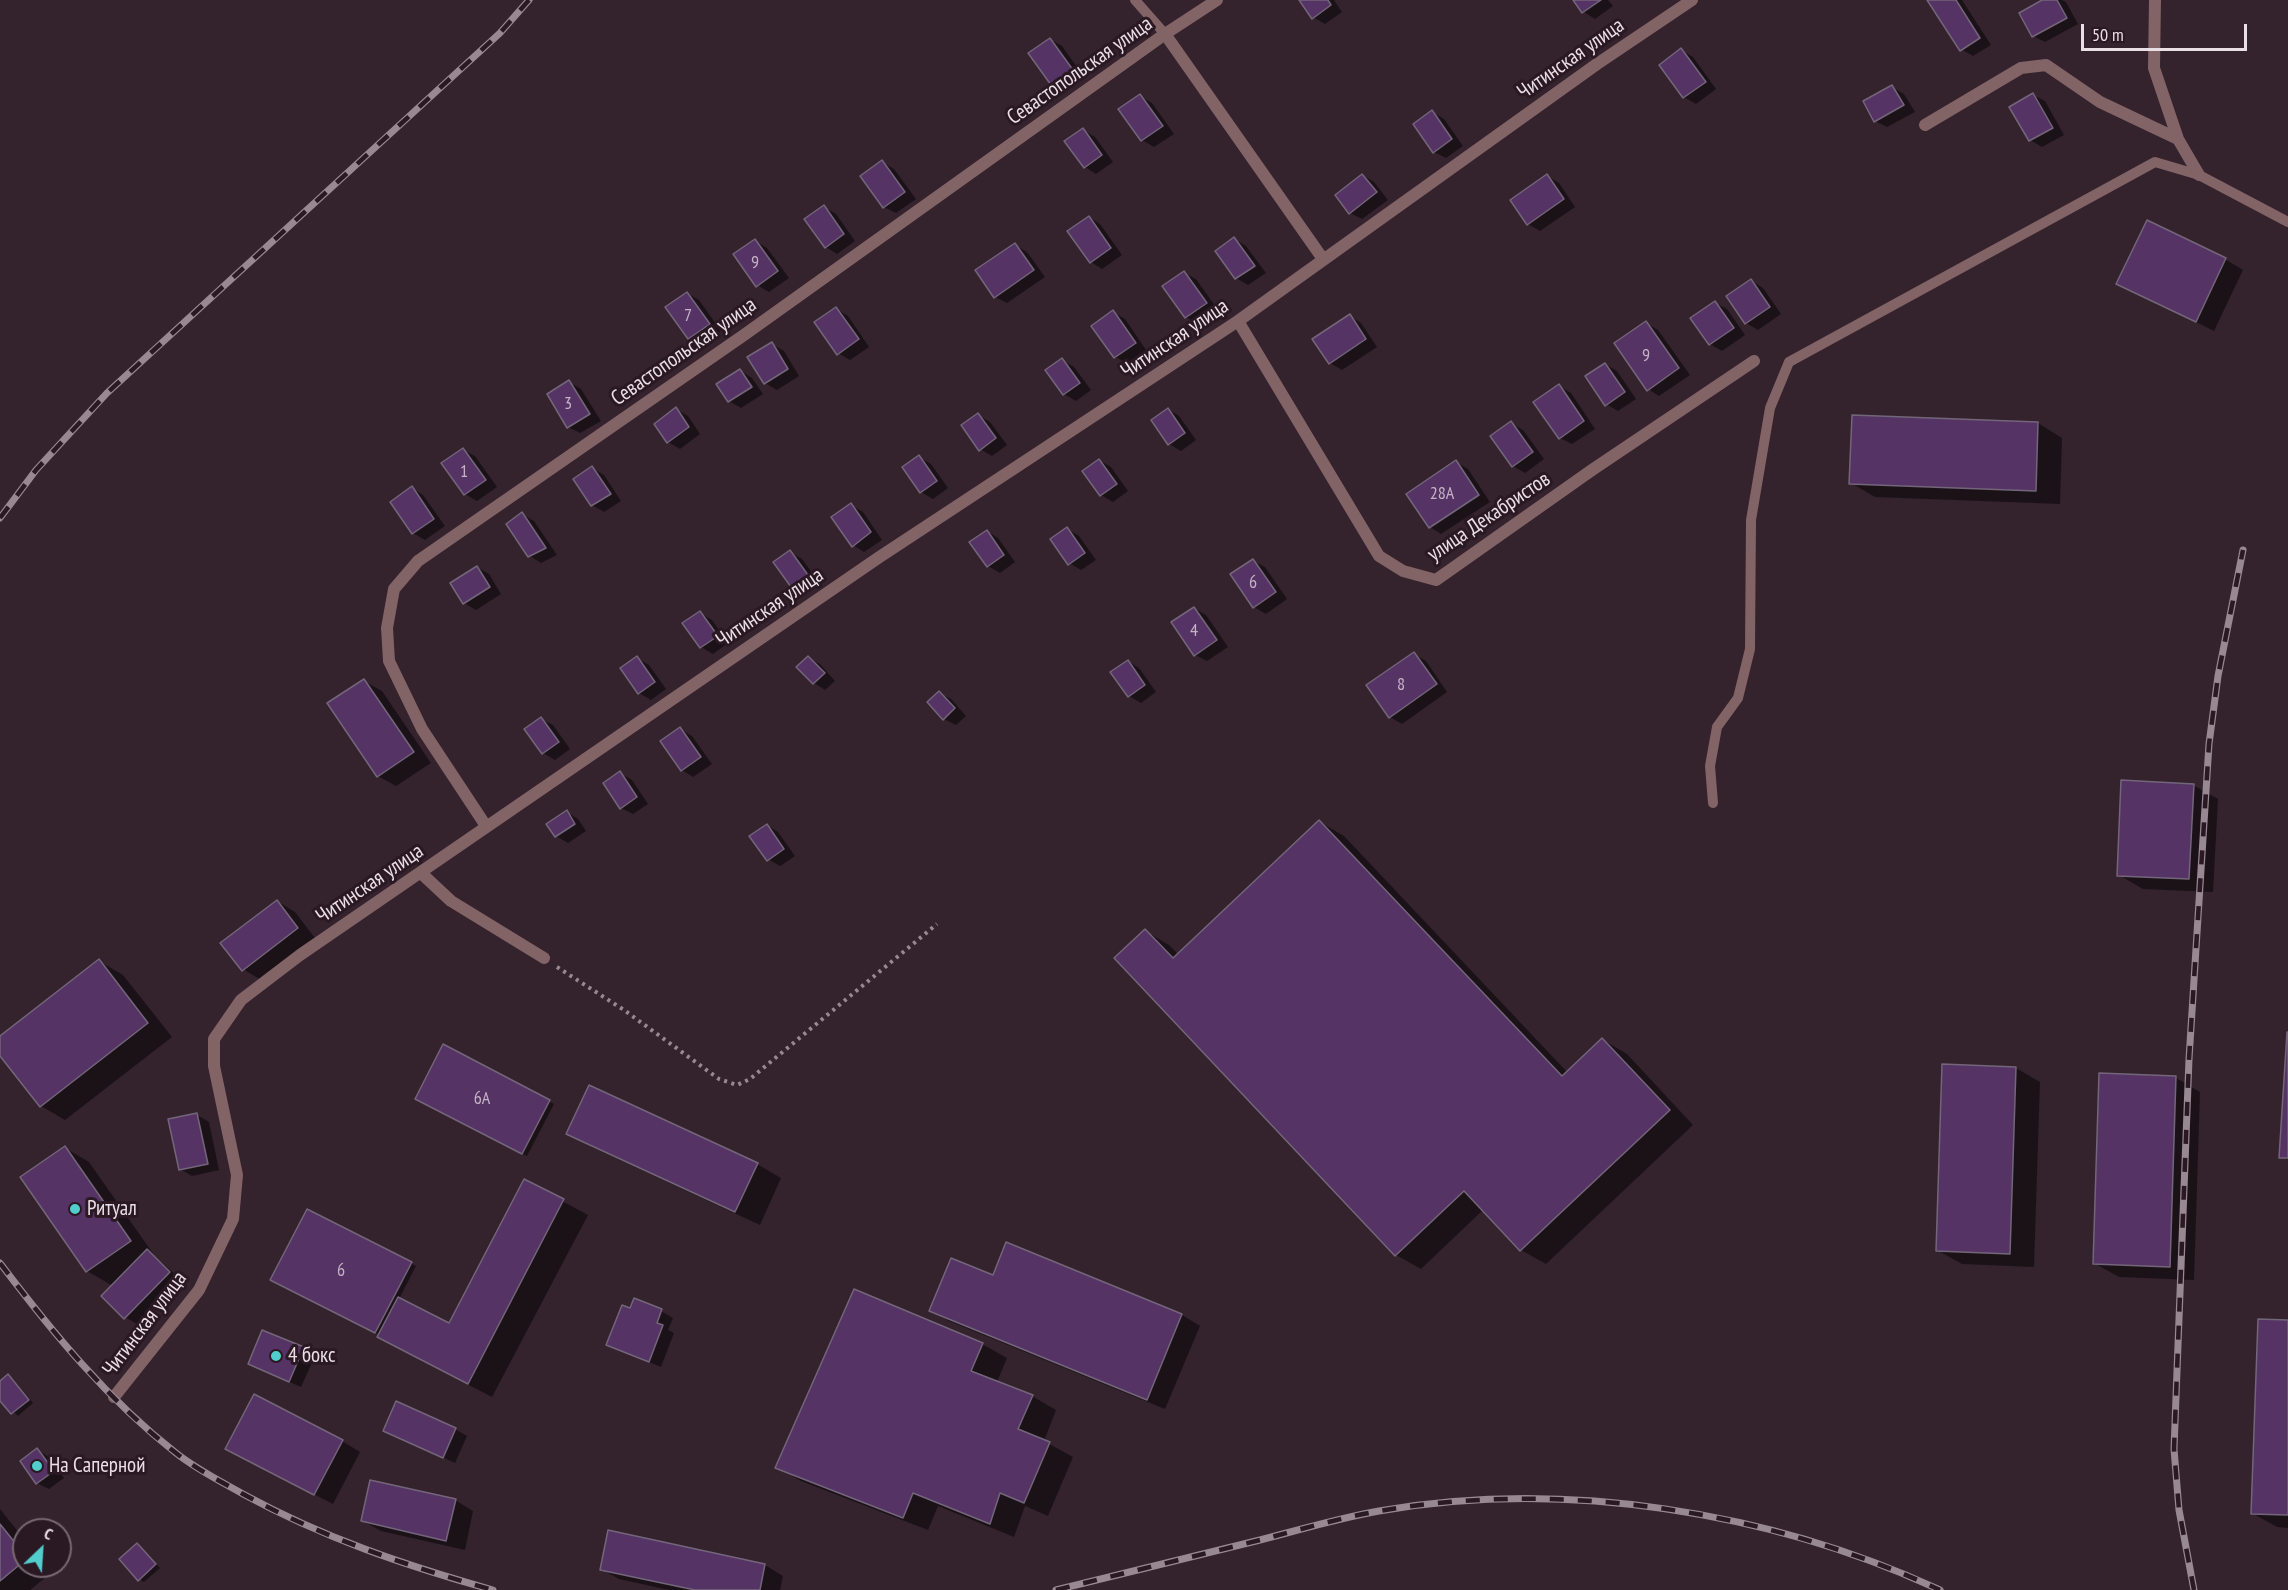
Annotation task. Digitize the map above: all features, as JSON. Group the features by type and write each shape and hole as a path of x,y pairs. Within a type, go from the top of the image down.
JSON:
{"street":[{"name":"Севастопольская улица","path":"486,826 422,729 389,661 387,628 394,589 418,561 744,335 1165,34 1217,0"},
{"name":"Читинская улица","path":"114,1397 199,1290 233,1220 237,1175 214,1066 214,1039 241,1000 300,955 878,558 1238,321 1597,64 1692,0"},
{"path":"2155,0 2154,68 2178,138 2199,175"},
{"path":"1165,34 1323,259"},
{"path":"1925,125 2021,68 2046,65 2100,102 2178,138"},
{"name":"улица Декабристов","path":"1238,321 1379,556 1403,572 1436,580 1592,470 1754,362"},
{"path":"421,873 451,901 544,958"}],"lane":[{"path":"1135,0 1165,34"},
{"path":"1713,803 1710,766 1717,727 1738,698 1750,650 1751,520 1770,408 1789,362 2155,162 2199,175 2288,222"}],"path":[{"path":"544,958 624,1010 719,1079 737,1084 750,1079 937,924"}],"building":[{"path":"1299,0 1328,0 1331,5 1312,19"},
{"path":"1573,0 1601,0 1582,13"},
{"path":"1927,0 1956,0 1980,38 1960,51"},
{"path":"2042,0 2057,0 2067,18 2032,37 2019,13"},
{"path":"1050,38 1073,70 1051,85 1028,53"},
{"path":"1681,48 1706,82 1683,98 1659,65"},
{"path":"1892,85 1904,105 1874,122 1863,101"},
{"path":"2033,93 2053,128 2029,141 2009,107"},
{"path":"1140,94 1163,126 1141,141 1118,109"},
{"path":"1432,110 1452,139 1433,153 1413,124"},
{"path":"1083,128 1102,155 1084,168 1064,141"},
{"path":"882,160 905,192 883,208 860,176"},
{"path":"1362,174 1377,192 1349,214 1335,195"},
{"path":"1547,174 1564,199 1527,225 1510,200"},
{"path":"824,205 844,234 825,248 804,219"},
{"path":"1089,216 1111,248 1090,263 1067,231"},
{"path":"2147,220 2226,258 2196,322 2116,284"},
{"path":"1234,237 1255,266 1235,279 1215,251"},
{"path":"755,239 778,271 756,287 733,254"},
{"path":"1015,243 1034,270 994,298 975,270"},
{"path":"1184,271 1207,303 1185,318 1162,286"},
{"path":"1751,279 1770,307 1745,324 1726,296"},
{"path":"687,292 710,324 688,339 665,307"},
{"path":"1715,301 1734,328 1709,345 1690,318"},
{"path":"836,307 859,339 837,355 814,322"},
{"path":"1113,310 1136,343 1114,358 1091,326"},
{"path":"1350,314 1366,339 1329,364 1312,339"},
{"path":"1646,321 1679,368 1647,391 1614,343"},
{"path":"772,342 788,369 764,384 747,357"},
{"path":"1062,358 1080,383 1063,395 1045,370"},
{"path":"1605,363 1625,392 1605,406 1585,376"},
{"path":"740,369 752,387 728,402 716,384"},
{"path":"569,380 590,414 567,428 547,394"},
{"path":"1559,384 1584,421 1559,439 1533,402"},
{"path":"676,407 689,427 667,443 654,424"},
{"path":"1168,408 1185,433 1168,445 1151,420"},
{"path":"978,413 996,438 979,451 961,425"},
{"path":"1852,415 2038,422 2036,491 1849,484"},
{"path":"1511,421 1533,452 1512,467 1490,436"},
{"path":"463,448 486,480 464,495 441,463"},
{"path":"919,455 937,481 920,493 902,467"},
{"path":"1099,459 1117,484 1100,496 1082,471"},
{"path":"1456,460 1479,495 1429,528 1406,494"},
{"path":"592,466 611,494 591,506 573,479"},
{"path":"412,486 434,519 412,534 390,502"},
{"path":"851,503 871,532 852,547 831,517"},
{"path":"522,512 546,548 528,557 506,524"},
{"path":"1067,527 1085,553 1068,565 1050,539"},
{"path":"987,530 1004,555 987,567 969,542"},
{"path":"790,550 808,575 791,587 773,562"},
{"path":"1253,559 1276,592 1253,608 1230,574"},
{"path":"477,566 490,587 463,604 450,583"},
{"path":"1194,607 1217,640 1194,656 1171,622"},
{"path":"700,611 718,636 700,648 682,623"},
{"path":"1414,652 1437,684 1389,718 1366,685"},
{"path":"637,656 655,682 638,694 620,668"},
{"path":"808,656 825,673 813,684 796,667"},
{"path":"1128,660 1145,685 1128,697 1110,672"},
{"path":"364,679 414,752 377,777 327,703"},
{"path":"939,691 955,708 943,720 927,702"},
{"path":"541,717 559,742 542,754 524,729"},
{"path":"680,727 701,757 681,771 660,741"},
{"path":"620,771 637,797 620,809 603,783"},
{"path":"2121,780 2194,784 2189,879 2117,876"},
{"path":"567,810 575,824 555,837 546,824"},
{"path":"1319,820 1562,1076 1602,1038 1670,1110 1520,1251 1464,1191 1395,1256 1114,958 1145,929 1173,958"},
{"path":"767,824 784,849 767,861 749,836"},
{"path":"277,900 298,928 242,971 220,943"},
{"path":"99,959 148,1023 40,1107 0,1056 0,1036"},
{"path":"2287,1032 2288,1158 2279,1158"},
{"path":"443,1044 550,1100 522,1154 415,1099"},
{"path":"1942,1064 2016,1067 2010,1254 1936,1251"},
{"path":"2099,1073 2176,1076 2170,1267 2093,1264"},
{"path":"589,1085 758,1163 735,1212 566,1134"},
{"path":"197,1113 208,1164 179,1170 168,1119"},
{"name":"Ритуал","path":"65,1146 131,1241 86,1272 20,1177"},
{"path":"524,1179 564,1199 468,1384 377,1337 398,1297 449,1323"},
{"path":"307,1209 412,1262 375,1333 270,1280"},
{"path":"1006,1242 1182,1314 1147,1400 929,1311 951,1258 993,1275"},
{"path":"147,1249 170,1272 124,1319 101,1296"},
{"path":"854,1289 983,1343 971,1371 1033,1395 1018,1429 1050,1442 1024,1503 1000,1493 990,1524 913,1493 903,1518 775,1468"},
{"path":"634,1298 662,1309 657,1323 663,1325 649,1362 606,1345 622,1305 630,1308"},
{"path":"2258,1319 2288,1320 2288,1515 2251,1514"},
{"name":"4 бокс","path":"262,1330 304,1347 289,1382 248,1364"},
{"path":"8,1374 29,1400 11,1414 0,1401 0,1381"},
{"path":"254,1394 343,1440 314,1495 225,1449"},
{"path":"396,1401 456,1428 443,1458 383,1431"},
{"name":"На Саперной","path":"37,1448 54,1471 36,1484 20,1461"},
{"path":"370,1480 456,1499 446,1541 361,1521"},
{"path":"0,1524 12,1539 12,1571 0,1581"},
{"path":"608,1530 765,1564 760,1590 695,1590 600,1570"},
{"path":"137,1543 156,1564 138,1581 119,1559"}],"railway":[{"path":"0,518 36,470 107,393 500,33 529,0"},
{"path":"2194,1590 2179,1510 2174,1449 2189,1059 2209,744 2218,676 2243,550"},
{"path":"0,1263 40,1315 104,1388 151,1432 192,1464 273,1510 334,1537 428,1571 493,1590"},
{"path":"1056,1590 1379,1511 1449,1502 1521,1499 1593,1501 1665,1509 1737,1522 1807,1540 1875,1563 1940,1590"}],"place":[{"name":"Ритуал","path":"75,1209"},
{"name":"4 бокс","path":"276,1356"},
{"name":"На Саперной","path":"37,1466"}]}
